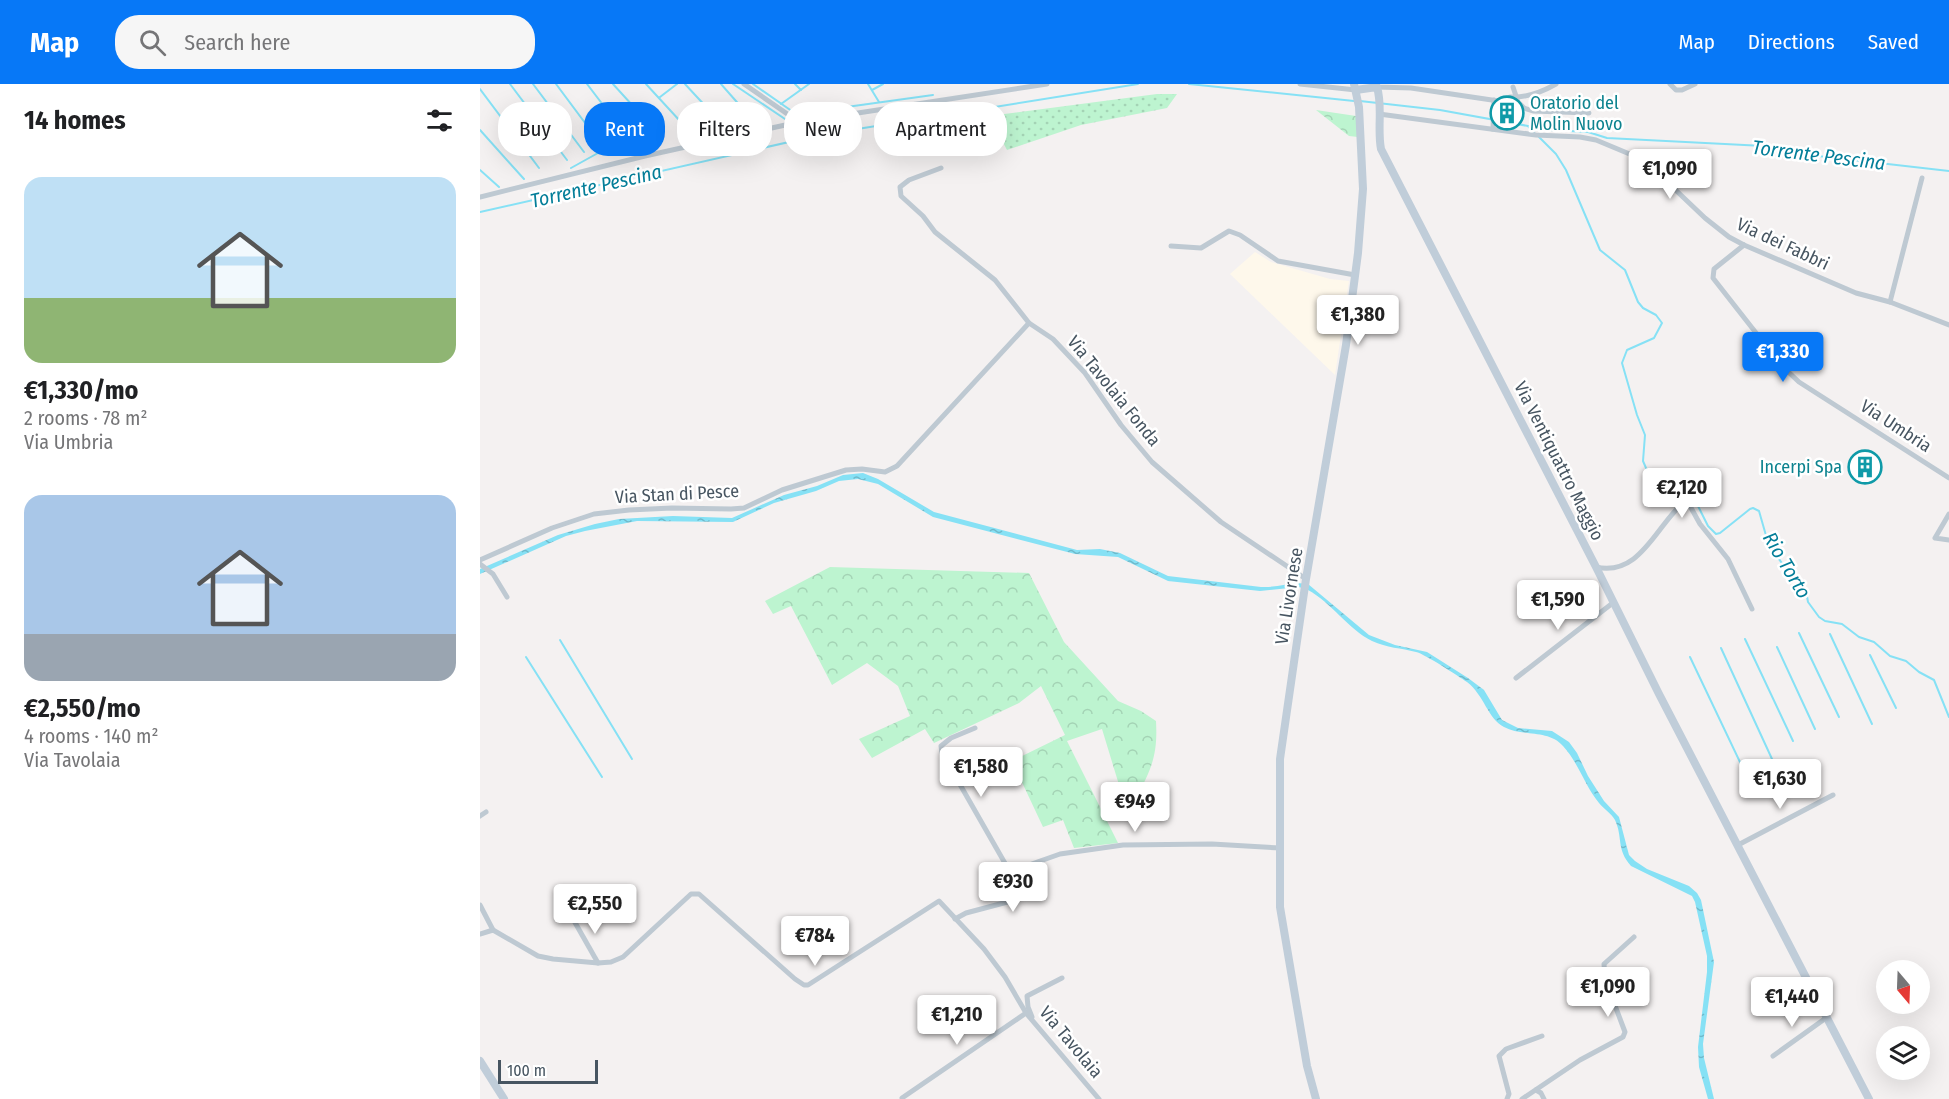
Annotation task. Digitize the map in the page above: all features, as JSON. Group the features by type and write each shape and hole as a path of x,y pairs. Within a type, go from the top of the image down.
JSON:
{"street":[{"path":"744,84 784,112"},
{"path":"862,112 1047,84"},
{"path":"1300,84 1356,91 1376,86 1394,87 1494,100 1513,99 1545,90 1556,84"},
{"path":"1670,84 1676,90 1682,90 1695,84"},
{"path":"1512,85 1513,99 1524,108 1533,111 1589,113"},
{"name":"Via Ventiquattro Maggio","path":"1376,86 1380,108 1378,133 1381,149 1869,1099"},
{"name":"Via Livornese","path":"1316,1099 1305,1054 1281,907 1281,759 1306,580 1346,345 1355,275 1363,189 1359,107 1356,91"},
{"path":"1493,127 1494,100"},
{"name":"Via dei Fabbri","path":"1380,108 1536,135 1596,140 1644,160 1705,218 1729,237 1744,245 1856,293 1890,302 1949,325"},
{"path":"480,197 784,125"},
{"name":"Via Tavolaia Fonda","path":"941,168 909,180 900,187 901,196 923,216 935,232 995,280 1029,323 1053,339 1085,373 1120,425 1152,462 1221,522 1306,580"},
{"path":"1890,302 1922,178"},
{"path":"1171,246 1201,248 1229,231 1240,235 1278,261 1355,275"},
{"name":"Via Umbria","path":"1744,245 1714,269 1713,278 1782,366 1799,382 1949,478"},
{"name":"Via Stan di Pesce","path":"480,560 552,528 594,514 672,508 744,508 782,490 846,470 862,469 885,472 897,466 1029,323"},
{"path":"1596,567 1605,569 1622,566 1636,558 1683,502 1690,506 1700,524 1728,559 1752,609"},
{"path":"1949,514 1935,538 1947,540 1949,532"},
{"path":"482,565 493,574 507,597"},
{"path":"1516,678 1614,602"},
{"path":"955,919 966,913 1018,898 1020,895 1020,891 942,753 941,746 951,738 975,728"},
{"path":"1738,845 1833,795"},
{"path":"480,816 486,812"},
{"path":"1012,877 1015,870 1022,866 1060,854 1123,845 1212,844 1281,848"},
{"name":"Via Tavolaia","path":"493,930 538,956 598,963 611,962 623,957 691,894 699,894 804,985 808,985 939,902 984,949 1005,977 1026,1012 1099,1099"},
{"path":"480,905 493,930 480,934"},
{"path":"573,919 598,963"},
{"path":"1522,1099 1580,1060 1623,1037 1625,1032 1605,979 1604,964 1634,937"},
{"path":"1034,1022 1028,1006 1028,996 1062,978"},
{"path":"902,1098 1026,1012"},
{"path":"1773,1056 1826,1018"},
{"path":"1507,1099 1509,1094 1499,1056 1506,1049 1542,1036"},
{"path":"480,1060 504,1099"},
{"path":"1536,1090 1544,1099"}],"shaded area":[{"path":"1255,252 1271,262 1330,279 1349,281 1335,375 1230,274"}],"green space":[{"path":"1157,94 1177,94 1167,108 1081,125 1007,150 1007,114"},
{"path":"1316,110 1356,116 1358,137 1349,136"},
{"path":"830,567 1029,573 1064,642 1118,701 1141,711 1156,721 1156,744 1152,762 1135,800 1123,798 1102,729 1067,741 1118,843 1074,848 1063,820 1043,827 1012,761 1065,735 1041,686 1019,703 934,743 925,729 872,758 859,739 910,716 898,686 867,663 832,685 791,606 773,614 765,601"}],"water":[{"path":"863,473 878,479 934,512 1077,550 1100,549 1120,553 1168,576 1261,587 1308,584 1369,635 1395,645 1427,652 1468,678 1484,690 1502,720 1518,728 1552,731 1569,742 1604,801 1619,817 1629,855 1647,869 1689,886 1701,900 1714,962 1703,1044 1714,1099 1708,1099 1699,1067 1698,1047 1707,956 1692,896 1631,866 1623,854 1615,820 1599,803 1573,759 1557,741 1550,737 1504,727 1494,718 1478,693 1467,682 1420,654 1383,645 1363,636 1317,595 1308,590 1299,587 1260,591 1168,581 1118,557 1075,554 933,517 878,484 858,479 839,481 816,491 774,503 733,522 637,521 585,531 566,536 480,574 480,569 558,535 595,524 619,519 673,516 732,518 784,495 817,486 843,475"}],"waterway":[{"path":"510,84 567,160"},
{"path":"533,84 584,152"},
{"path":"556,84 584,122"},
{"path":"571,168 625,138 587,84"},
{"path":"613,84 629,102"},
{"path":"646,84 677,118"},
{"path":"660,97 677,84"},
{"path":"685,84 702,102"},
{"path":"721,84 737,102"},
{"path":"733,84 784,118"},
{"path":"753,84 796,114 933,95"},
{"path":"795,84 801,90"},
{"path":"781,104 809,84"},
{"path":"868,84 879,102"},
{"path":"872,90 883,84"},
{"name":"Torrente Pescina","path":"480,212 820,135 1138,84"},
{"name":"Torrente Pescina","path":"1189,84 1354,101"},
{"path":"480,89 539,168"},
{"name":"Torrente Pescina","path":"1360,101 1440,110 1550,130 1588,132 1607,138 1764,146 1809,155 1949,171"},
{"name":"Torrente Pescina","path":"1528,126 1534,133"},
{"path":"480,130 524,179"},
{"name":"Rio Torto","path":"1539,137 1556,154 1566,170 1600,250 1625,270 1638,302 1643,308 1656,315 1662,323 1654,338 1627,350 1622,363 1645,435 1643,461 1659,488 1665,493 1687,496 1695,500 1708,526 1716,534 1750,509 1759,511 1773,551 1806,591 1808,602 1819,617 1825,621 1842,624 1859,637 1874,642 1890,656 1906,661 1919,672 1934,680 1949,717"},
{"path":"480,170 499,187"},
{"path":"1799,633 1839,717"},
{"path":"1830,634 1872,724"},
{"path":"1745,639 1793,741"},
{"path":"560,640 632,759"},
{"path":"1777,647 1815,729"},
{"path":"1721,648 1772,759"},
{"path":"1870,655 1896,708"},
{"path":"526,657 602,777"},
{"path":"1690,657 1749,781"}],"place":[{"name":"Oratorio del Molin Nuovo","path":"1507,113"},
{"name":"Incerpi Spa","path":"1865,467"}]}
